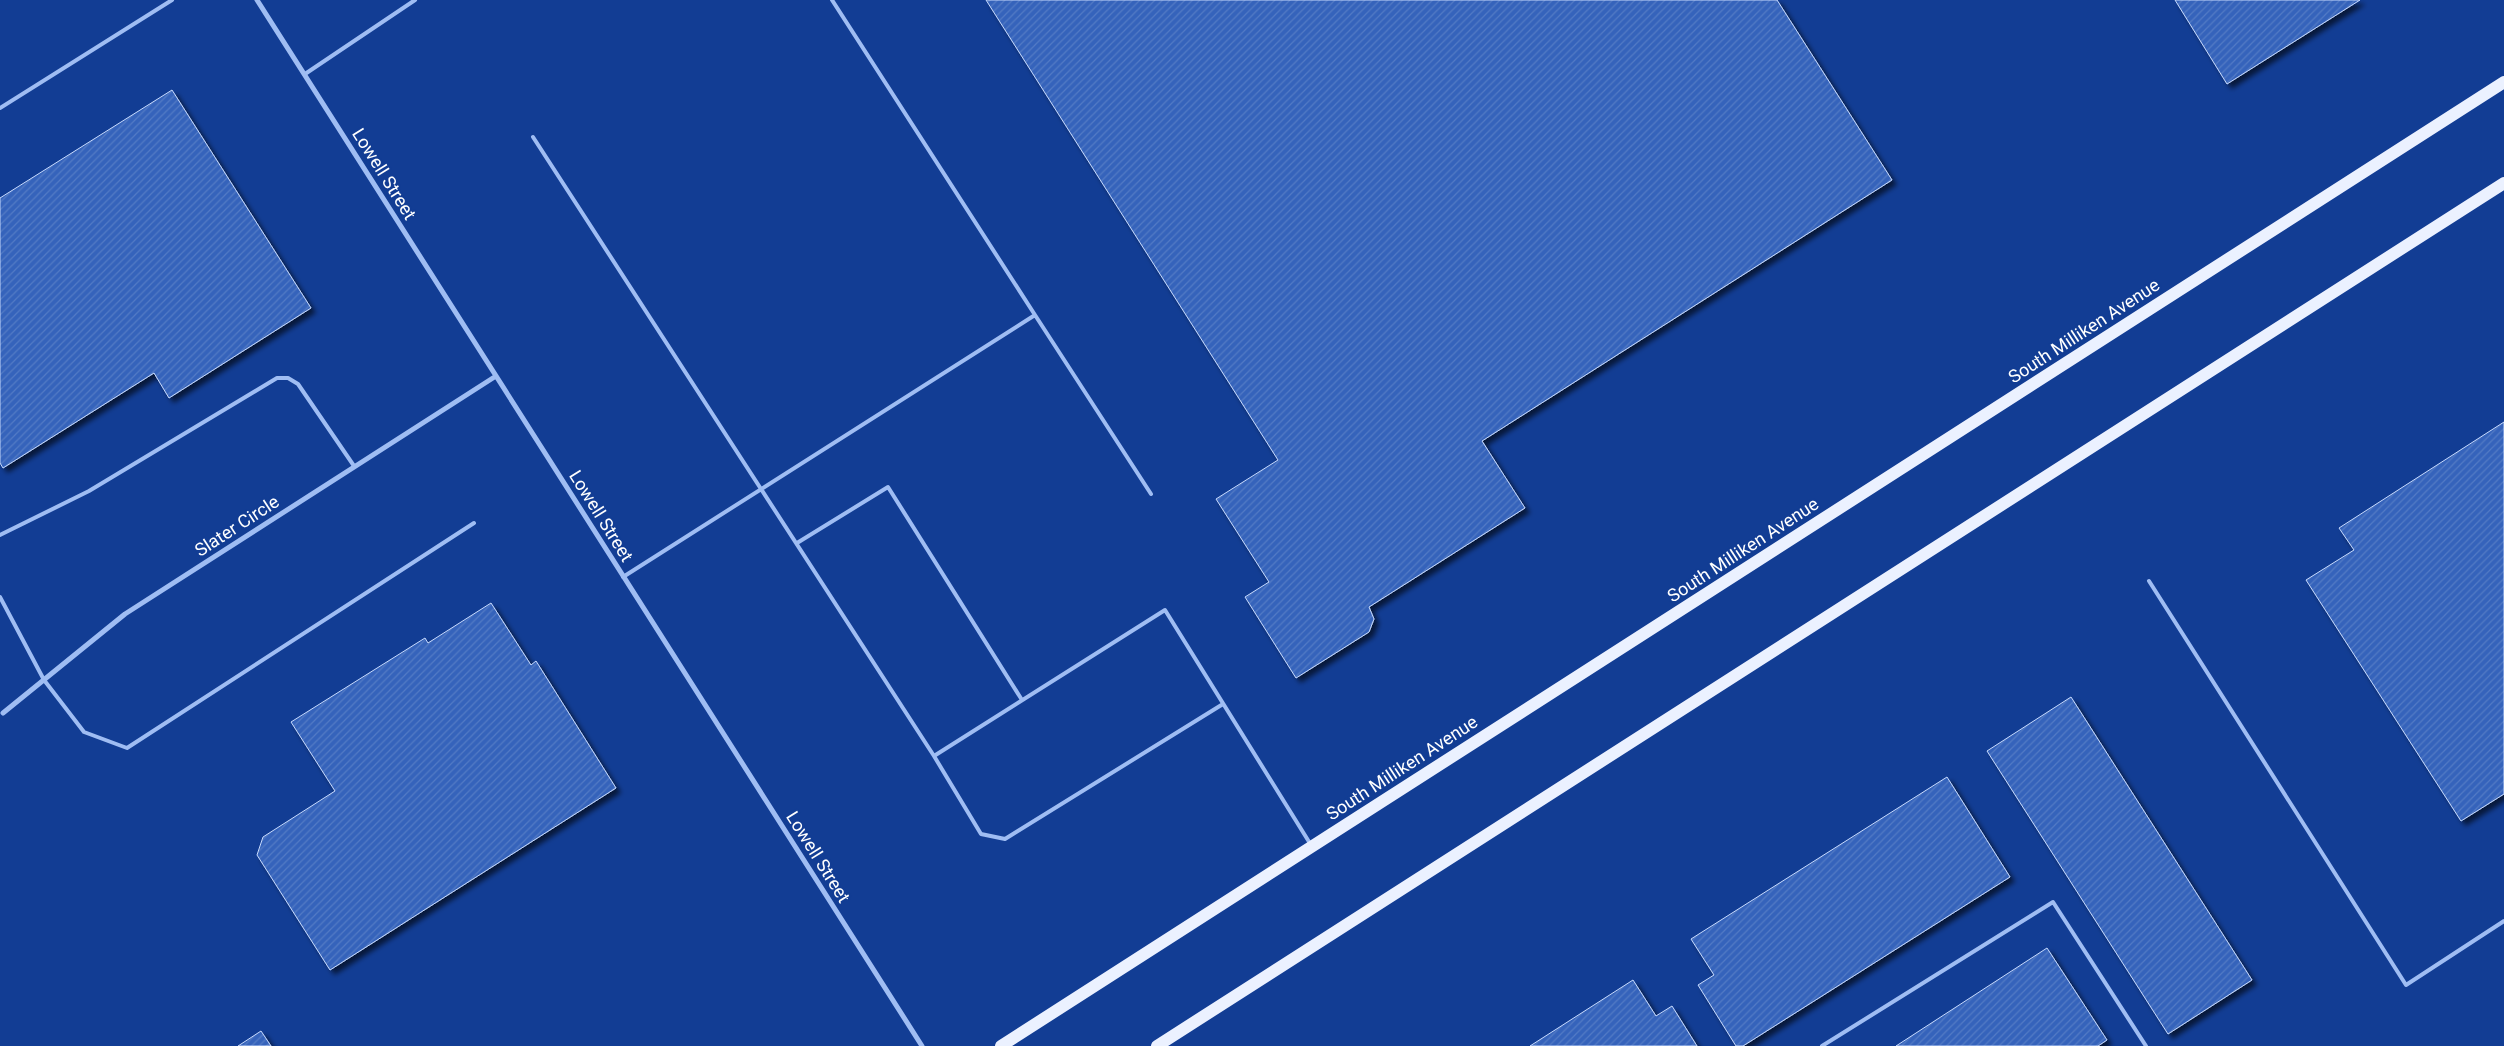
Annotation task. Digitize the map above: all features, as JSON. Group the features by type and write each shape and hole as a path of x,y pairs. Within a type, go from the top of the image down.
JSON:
{"main road":[{"name":"South Milliken Avenue","path":"1001,1046 2504,82"},
{"path":"1157,1046 2504,183"}],"street":[{"name":"Lowell Street","path":"257,0 922,1046"},
{"name":"Slater Circle","path":"2,713 125,614 496,376"}],"lane":[{"path":"0,108 172,0"},
{"path":"305,74 416,0"},
{"path":"832,0 1150,494"},
{"path":"533,137 797,543 982,834 1005,839 1223,704"},
{"path":"623,577 1035,315"},
{"path":"0,535 89,491 267,382 277,378 288,378 298,384 354,466"},
{"path":"797,543 888,487 1022,700"},
{"path":"0,597 44,680 84,732 127,748 474,523"},
{"path":"2149,581 2406,985 2504,920"},
{"path":"934,756 1165,610 1312,847"},
{"path":"1822,1046 2053,902 2146,1046"}],"building":[{"path":"986,0 1777,0 1892,180 1482,441 1525,508 1369,607 1374,619 1369,632 1296,678 1245,597 1269,582 1216,499 1278,460"},
{"path":"2175,0 2360,0 2227,84"},
{"path":"172,90 311,308 169,398 154,373 3,468 0,463 0,198"},
{"path":"2504,422 2504,794 2461,821 2306,580 2354,550 2339,528"},
{"path":"491,603 531,665 536,661 616,788 330,970 257,855 263,837 335,791 291,722 425,638 428,643"},
{"path":"2071,697 2252,980 2168,1034 1987,751"},
{"path":"1947,777 2010,877 1743,1046 1736,1046 1698,985 1714,975 1691,939"},
{"path":"2047,948 2107,1040 2098,1046 1896,1046"},
{"path":"1633,980 1656,1016 1672,1006 1697,1046 1530,1046"},
{"path":"261,1031 271,1046 238,1046"}]}
